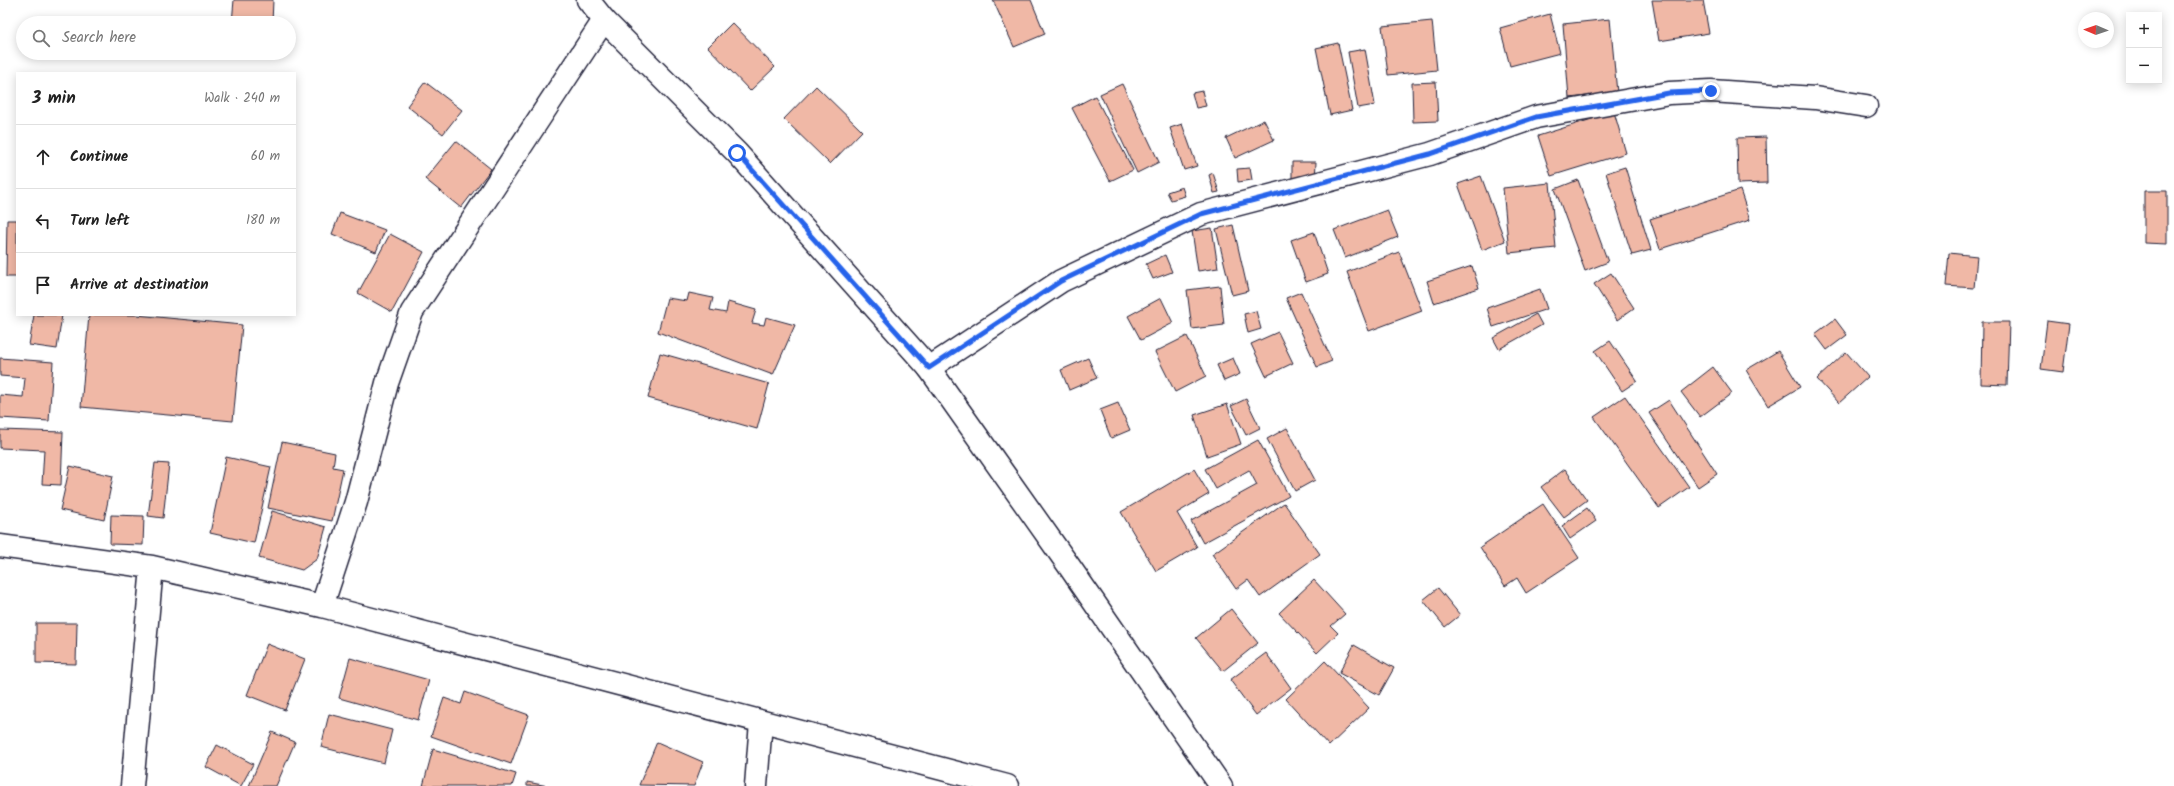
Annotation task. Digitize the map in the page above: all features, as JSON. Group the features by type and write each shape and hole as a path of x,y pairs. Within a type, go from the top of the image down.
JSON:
{"street":[{"path":"588,0 604,20 737,153 929,368 1069,566 1221,786"},
{"path":"322,606 356,502 387,383 412,312 604,20"},
{"path":"929,368 1061,281 1201,214 1430,154 1536,117 1669,93 1711,91 1816,98 1866,106"},
{"path":"0,546 152,567 322,606 1007,786"},
{"path":"132,786 152,567"},
{"path":"756,786 761,722"}],"building":[{"path":"234,0 273,0 272,16 233,16"},
{"path":"993,0 1031,0 1045,34 1014,47"},
{"path":"1652,0 1703,0 1709,33 1659,41"},
{"path":"1550,14 1560,53 1510,66 1500,28"},
{"path":"1610,19 1617,93 1569,98 1563,24"},
{"path":"1432,21 1437,70 1388,75 1382,26"},
{"path":"732,23 775,67 750,91 708,47"},
{"path":"1338,43 1352,110 1330,115 1316,48"},
{"path":"1365,49 1375,105 1358,108 1348,52"},
{"path":"425,82 462,110 443,134 407,106"},
{"path":"1436,82 1438,121 1413,122 1412,83"},
{"path":"1122,84 1159,162 1137,173 1100,94"},
{"path":"816,86 862,131 830,164 784,119"},
{"path":"1202,91 1206,106 1196,108 1192,93"},
{"path":"1095,96 1133,170 1110,181 1072,108"},
{"path":"1614,112 1626,153 1551,176 1538,136"},
{"path":"1264,120 1274,140 1235,158 1226,138"},
{"path":"1182,124 1197,166 1184,170 1170,128"},
{"path":"1766,137 1767,183 1738,184 1737,138"},
{"path":"456,141 491,169 461,208 425,179"},
{"path":"1292,162 1316,162 1315,181 1292,181"},
{"path":"1625,167 1651,250 1632,255 1606,173"},
{"path":"1250,168 1252,180 1238,182 1237,169"},
{"path":"1213,173 1219,192 1214,193 1209,175"},
{"path":"1481,176 1505,241 1482,250 1458,184"},
{"path":"1578,180 1608,262 1585,271 1555,189"},
{"path":"1550,183 1556,248 1509,253 1503,188"},
{"path":"1182,187 1185,196 1171,200 1167,192"},
{"path":"1740,190 1750,220 1660,249 1650,219"},
{"path":"2144,191 2167,191 2167,244 2144,243"},
{"path":"1387,210 1398,237 1345,258 1334,230"},
{"path":"340,213 385,230 376,252 332,234"},
{"path":"7,220 16,220 16,277 6,277"},
{"path":"1233,225 1248,291 1232,295 1216,229"},
{"path":"1212,228 1218,268 1198,271 1192,231"},
{"path":"1314,232 1328,274 1306,282 1291,240"},
{"path":"390,234 424,252 392,312 358,293"},
{"path":"1399,252 1422,311 1369,331 1347,272"},
{"path":"1949,253 1977,256 1974,288 1946,286"},
{"path":"1165,255 1172,272 1153,279 1146,264"},
{"path":"1472,266 1479,288 1434,303 1427,281"},
{"path":"1611,273 1634,308 1617,320 1594,284"},
{"path":"1220,286 1224,325 1192,329 1187,290"},
{"path":"1540,289 1547,309 1493,327 1487,308"},
{"path":"1301,292 1332,361 1317,367 1286,298"},
{"path":"689,293 713,298 710,310 726,313 728,302 756,310 752,323 764,325 766,317 795,325 773,375 658,332 667,298 687,301"},
{"path":"1161,298 1173,323 1141,340 1128,316"},
{"path":"1256,311 1261,329 1248,333 1244,314"},
{"path":"1536,314 1542,325 1499,349 1493,338"},
{"path":"34,316 62,316 57,349 29,345"},
{"path":"89,316 147,316 242,325 233,421 81,407"},
{"path":"1835,319 1847,335 1827,350 1815,334"},
{"path":"2047,321 2069,324 2063,372 2041,369"},
{"path":"1982,322 2009,322 2007,385 1981,384"},
{"path":"1278,332 1293,363 1266,376 1251,344"},
{"path":"1187,336 1206,376 1175,392 1155,352"},
{"path":"1610,341 1637,381 1622,391 1595,351"},
{"path":"1778,351 1800,387 1768,406 1746,370"},
{"path":"1846,352 1868,377 1839,403 1817,379"},
{"path":"660,353 769,384 757,429 648,398"},
{"path":"0,358 53,362 49,421 0,418 0,395 23,397 25,378 0,376"},
{"path":"1088,358 1097,378 1069,390 1061,370"},
{"path":"1233,358 1240,374 1224,381 1217,365"},
{"path":"1713,367 1732,393 1700,417 1681,392"},
{"path":"1625,396 1689,487 1659,508 1594,417"},
{"path":"1246,399 1260,428 1246,435 1231,406"},
{"path":"1669,400 1717,474 1698,487 1649,413"},
{"path":"1118,403 1130,430 1111,438 1100,410"},
{"path":"1227,404 1241,444 1207,456 1194,415"},
{"path":"1287,428 1315,480 1295,491 1267,439"},
{"path":"0,430 63,432 61,485 42,484 44,450 0,448"},
{"path":"1258,440 1289,496 1203,543 1191,521 1257,485 1249,470 1216,489 1205,469"},
{"path":"282,442 335,453 333,467 343,469 332,521 268,508"},
{"path":"226,457 271,467 254,543 210,533"},
{"path":"155,463 169,464 163,518 148,516"},
{"path":"70,466 113,476 104,520 60,510"},
{"path":"1194,469 1209,494 1177,513 1197,547 1156,571 1121,512"},
{"path":"1565,469 1587,500 1564,517 1541,487"},
{"path":"1284,503 1320,554 1260,597 1248,580 1236,589 1212,554"},
{"path":"1543,504 1579,558 1526,593 1517,578 1505,586 1480,547"},
{"path":"1587,508 1596,521 1570,539 1562,526"},
{"path":"272,511 326,527 317,559 302,570 259,558"},
{"path":"111,515 144,516 143,545 110,544"},
{"path":"1314,580 1345,614 1331,626 1338,633 1317,653 1279,613"},
{"path":"1438,588 1460,615 1445,627 1423,600"},
{"path":"1231,609 1258,643 1223,671 1196,638"},
{"path":"36,623 77,623 76,664 36,663"},
{"path":"267,644 305,659 285,710 247,695"},
{"path":"1354,645 1394,668 1379,695 1339,673"},
{"path":"1266,653 1291,688 1256,715 1230,680"},
{"path":"350,658 429,680 418,720 339,698"},
{"path":"1325,661 1369,708 1329,746 1286,699"},
{"path":"465,692 529,715 511,764 431,736 444,698 461,704"},
{"path":"329,714 392,730 384,763 321,747"},
{"path":"272,732 295,742 276,786 249,786"},
{"path":"657,742 703,762 694,786 639,785"},
{"path":"217,745 253,764 241,786 206,767"},
{"path":"433,749 516,774 512,786 423,786"},
{"path":"527,782 548,786 527,786"}],"route":[{"path":"737,153 929,368 1061,281 1104,259 1201,214 1274,196 1329,179 1430,154 1536,117 1669,93 1711,91"}]}
